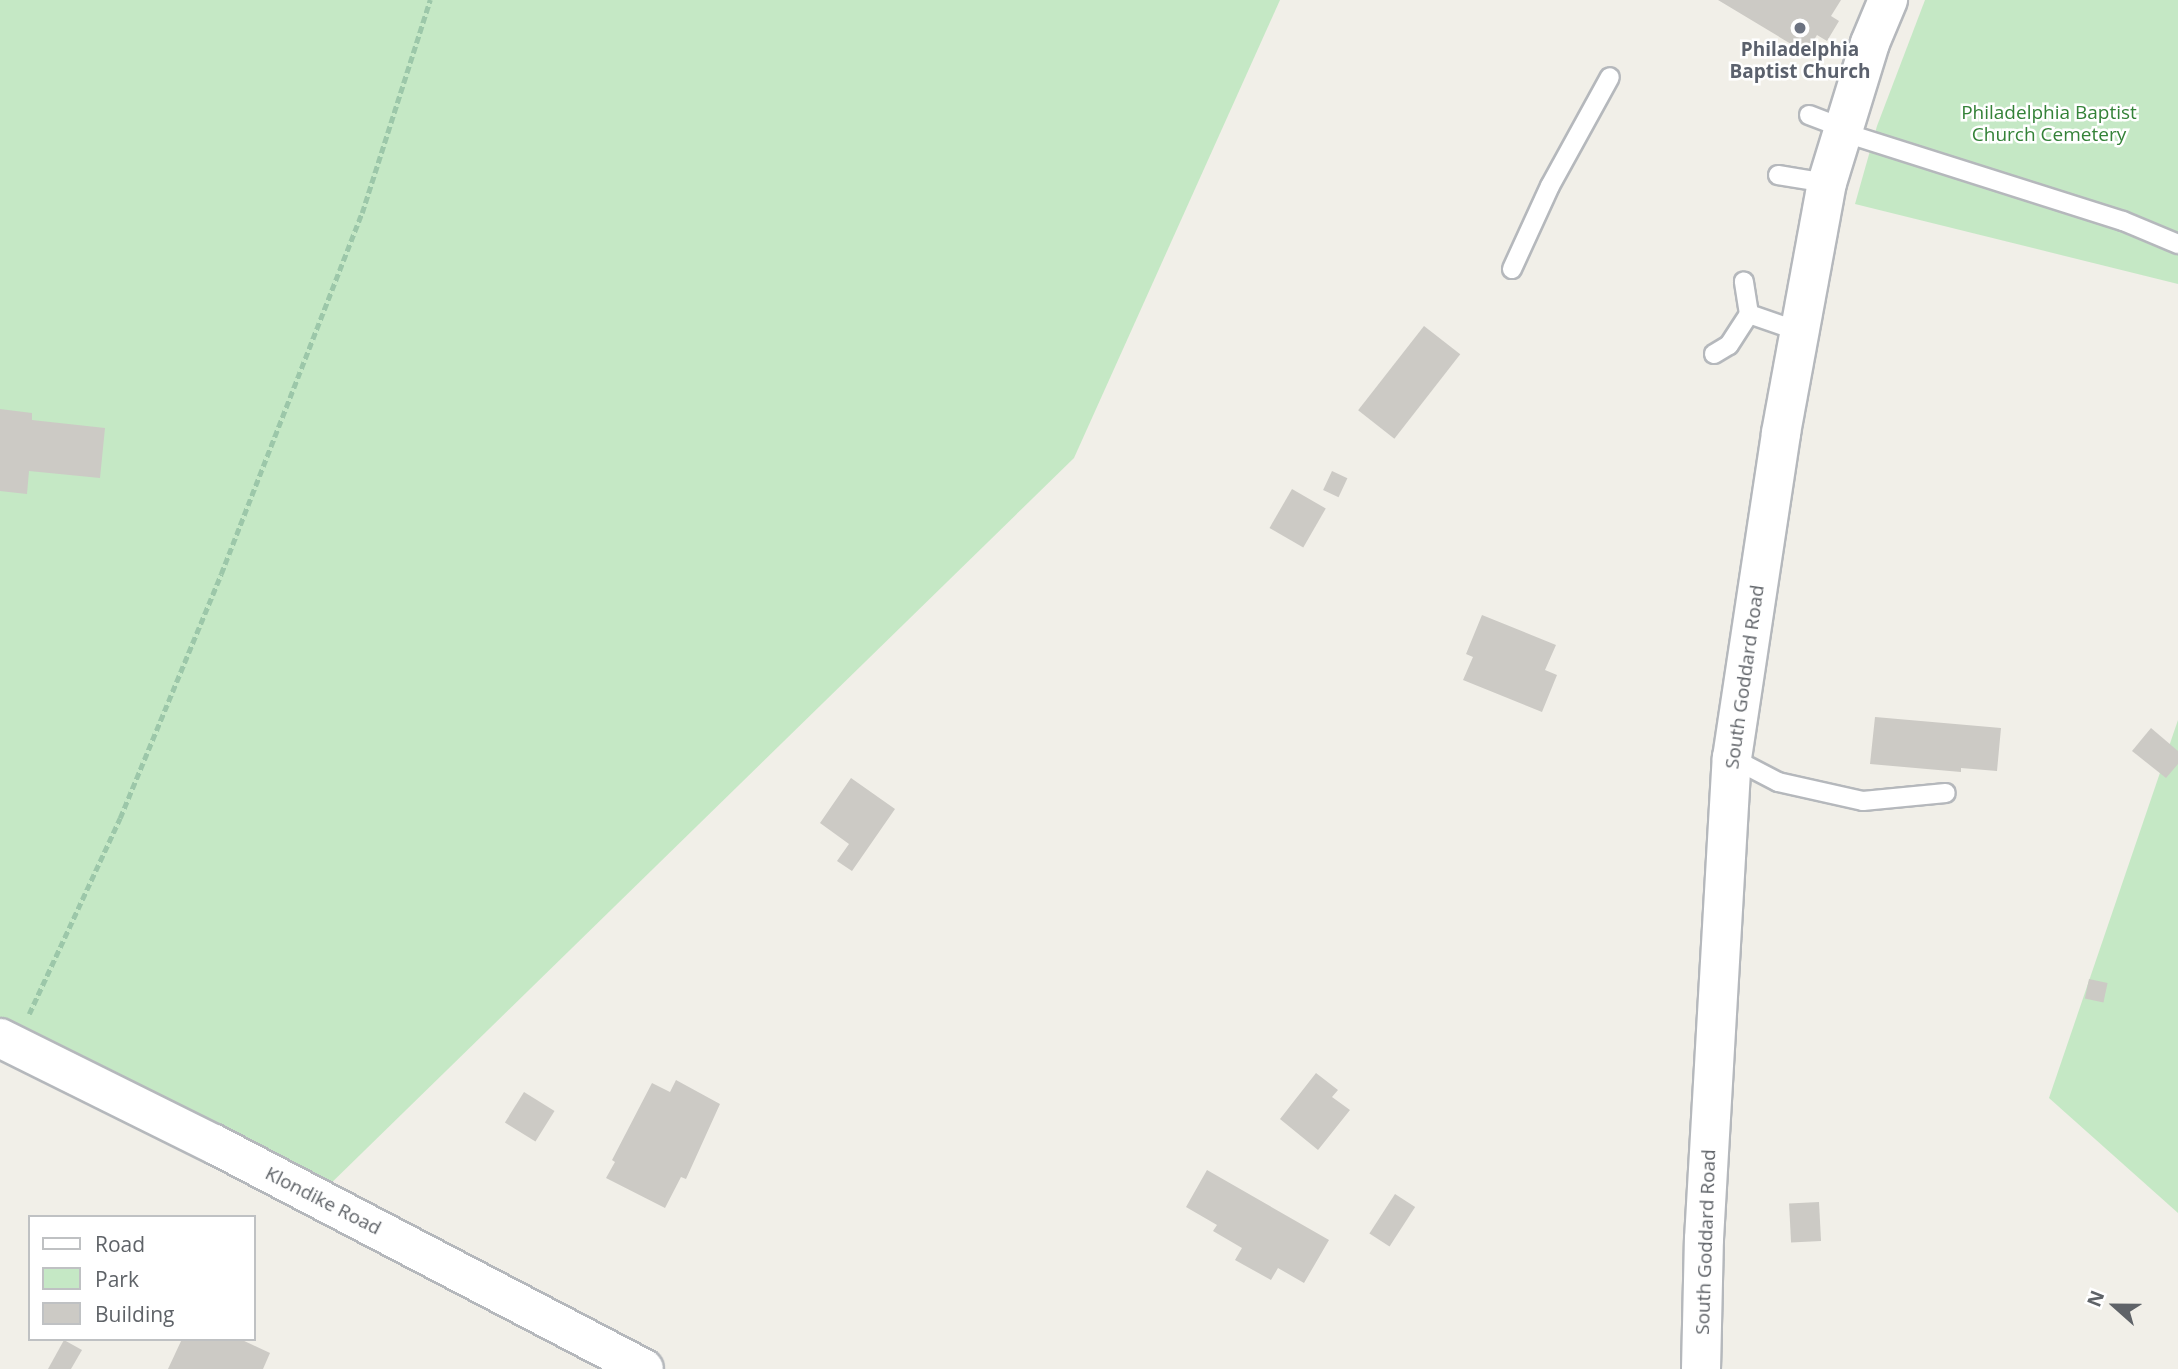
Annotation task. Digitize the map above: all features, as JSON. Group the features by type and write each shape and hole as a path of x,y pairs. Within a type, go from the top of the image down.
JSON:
{"street":[{"name":"South Goddard Road","path":"1701,1369 1704,1238 1732,758 1781,433 1827,183 1831,125 1888,0"},
{"name":"Klondike Road","path":"7,1041 214,1144 644,1369"}],"lane":[{"path":"1512,269 1550,186 1610,78"},
{"path":"1831,125 2123,221 2178,244"},
{"path":"1778,175 1827,183"},
{"path":"1714,354 1729,345 1749,314 1744,281"},
{"path":"1749,314 1801,332"},
{"path":"1732,758 1778,782 1863,801 1946,793"}],"path":[{"path":"7,1041 120,818 221,574 362,213 430,0"}],"green space":[{"path":"0,0 1280,0 1074,458 321,1193 0,1031"},
{"name":"Philadelphia Baptist Church Cemetery","path":"1925,0 2178,0 2178,284 1855,204 1877,126"},
{"path":"2178,720 2178,1213 2049,1098"}],"building":[{"name":"Philadelphia Baptist Church","path":"1718,0 1841,0 1831,16 1839,21 1827,41 1817,35 1806,53"},
{"path":"1424,326 1460,354 1394,439 1358,410"},
{"path":"0,409 32,413 32,420 105,428 100,478 29,471 27,494 0,491"},
{"path":"1332,471 1347,478 1339,497 1323,490"},
{"path":"1292,489 1326,508 1303,547 1270,528"},
{"path":"1482,615 1556,645 1545,670 1557,675 1542,712 1463,680 1473,657 1466,654"},
{"path":"1875,717 2001,728 1997,771 1961,768 1961,772 1870,764"},
{"path":"2151,728 2178,751 2178,764 2166,778 2132,751"},
{"path":"851,778 895,809 852,871 837,861 849,844 820,823"},
{"path":"2089,979 2108,983 2103,1003 2085,999"},
{"path":"1316,1073 1338,1090 1332,1097 1350,1110 1318,1150 1280,1119"},
{"path":"676,1080 720,1104 686,1179 681,1177 665,1208 606,1178 615,1162 612,1160 652,1083 670,1092"},
{"path":"524,1092 555,1111 535,1142 505,1123"},
{"path":"1207,1170 1329,1240 1304,1283 1278,1268 1271,1280 1235,1260 1242,1248 1213,1231 1217,1225 1186,1207"},
{"path":"1395,1194 1415,1207 1390,1246 1369,1233"},
{"path":"1819,1202 1821,1241 1791,1243 1789,1204"},
{"path":"63,1341 82,1350 71,1369 48,1369"},
{"path":"181,1341 244,1341 270,1353 263,1369 168,1369"}],"place":[{"name":"Philadelphia Baptist Church","path":"1800,28"}]}
